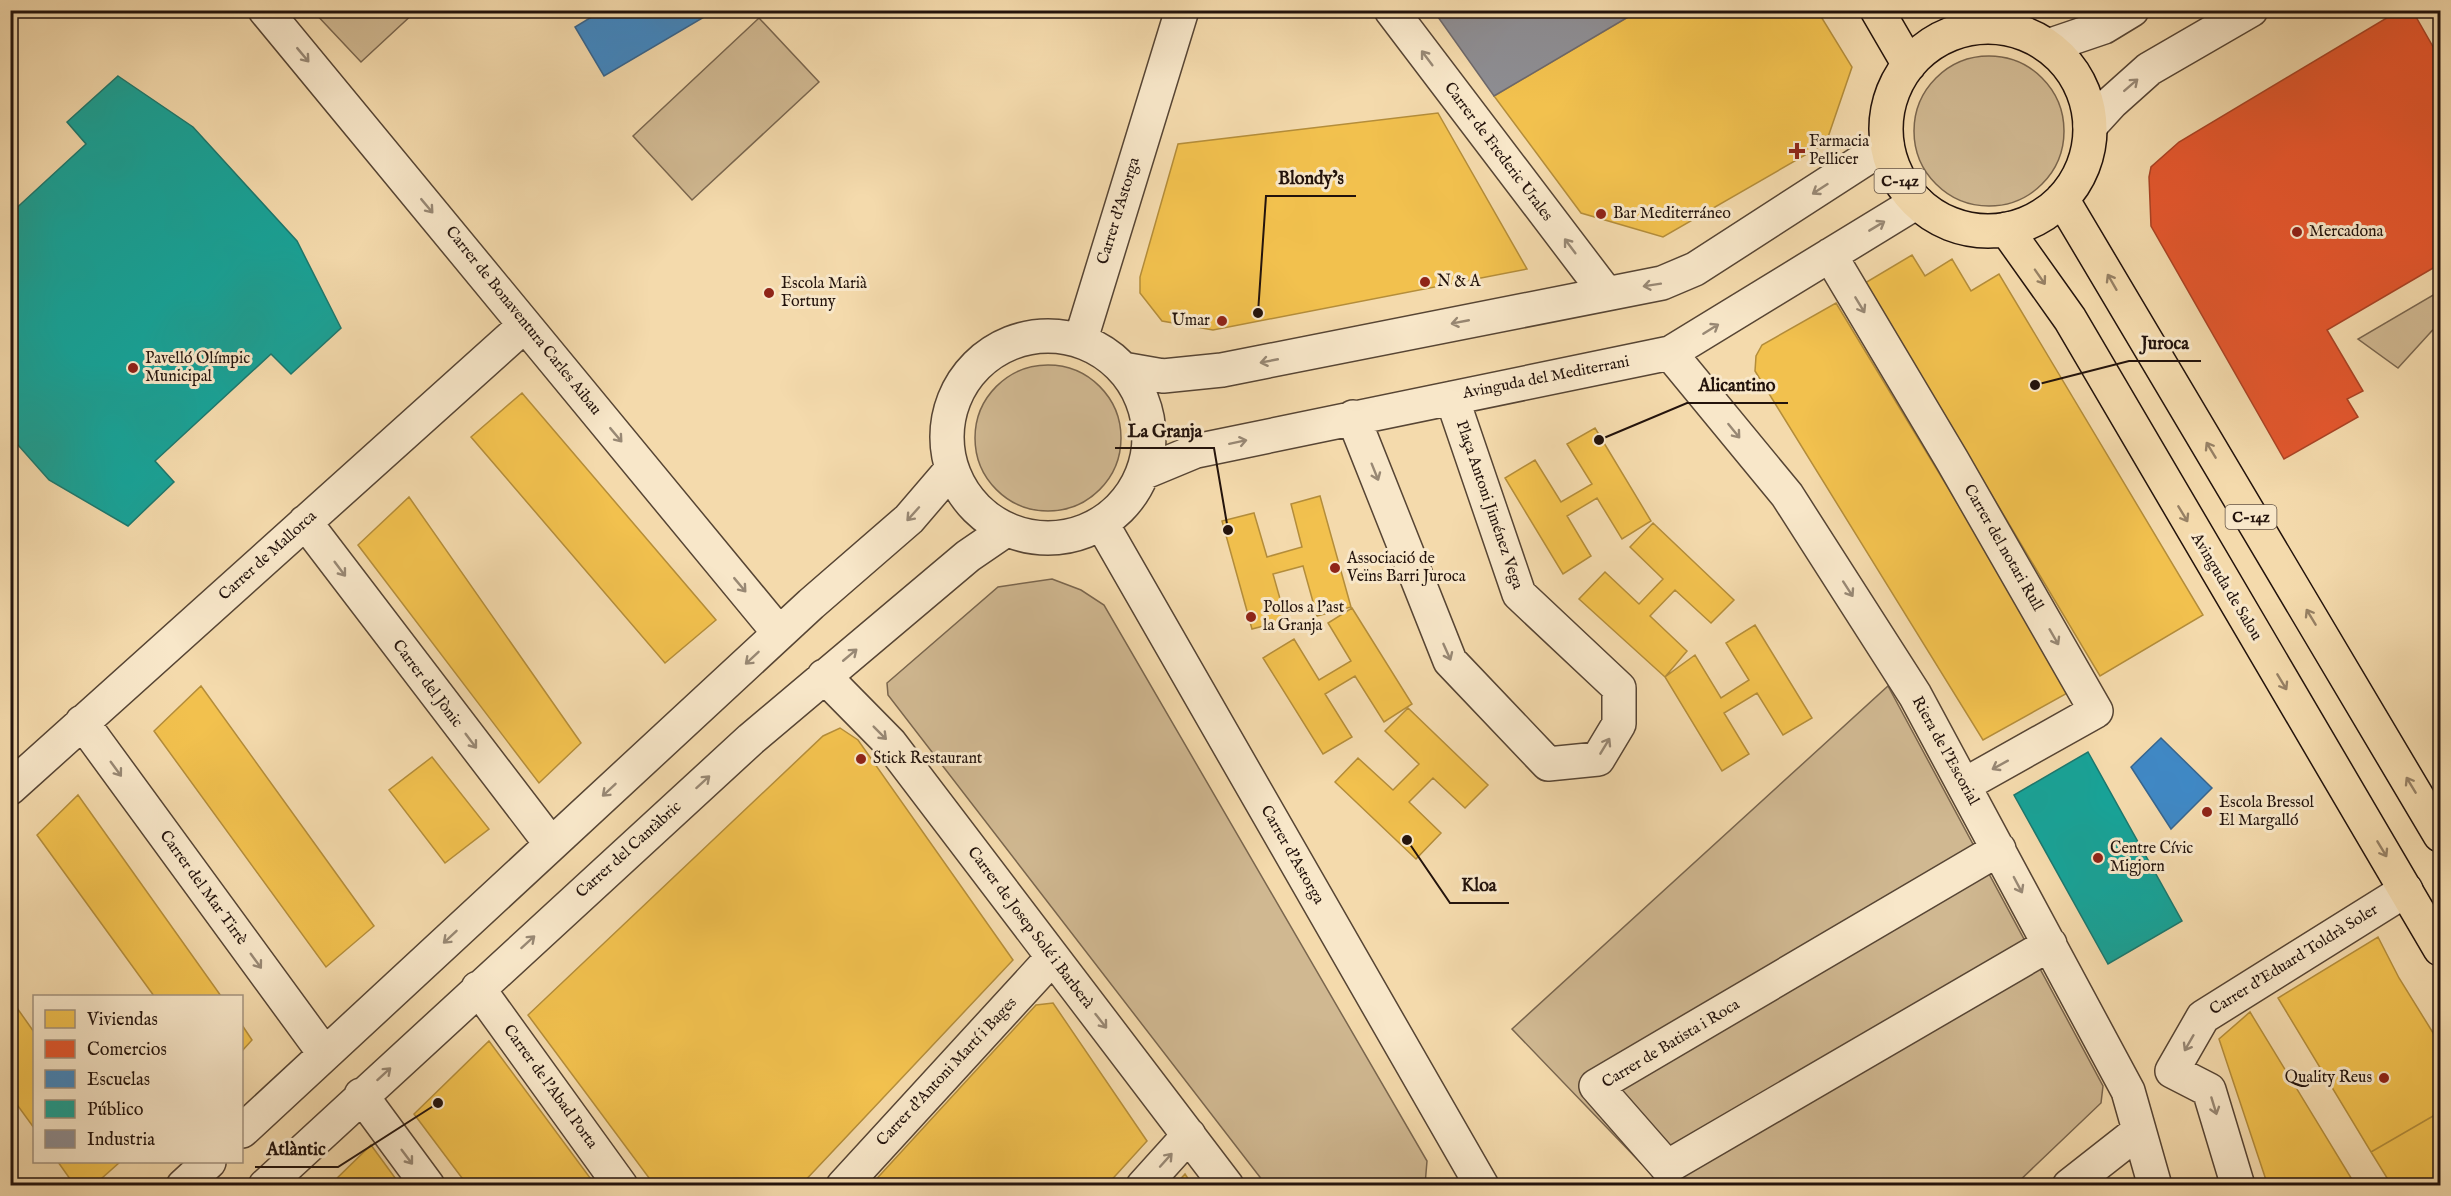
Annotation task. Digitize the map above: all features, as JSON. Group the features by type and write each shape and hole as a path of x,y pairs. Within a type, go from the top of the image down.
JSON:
{"main road":[{"path":"1877,10 1909,65"},
{"name":"C-14z","path":"1957,20 2001,29 2048,46 2078,81 2086,100 2090,126 2083,166 2062,199 2037,218 2006,230 1965,228 1939,219 1917,202 1894,171 1887,146 1887,111 1892,95 1909,65 1939,40 1957,20"},
{"name":"C-14z","path":"2062,199 2440,835"},
{"name":"Avinguda de Salou","path":"2006,230 2070,319 2440,949"}],"street":[{"name":"Carrer de Bonaventura Carles Aibau","path":"265,10 779,633"},
{"name":"Carrer d'Astorga","path":"1158,84 1165,10"},
{"name":"Carrer d'Astorga","path":"1081,339 1182,10"},
{"name":"Carrer de Frederic Urales","path":"1391,10 1606,293"},
{"path":"2048,46 2104,27 2132,10"},
{"path":"2090,126 2111,103 2149,69 2251,10"},
{"path":"1123,369 1163,376 1222,370 1662,283 1695,269 1887,146"},
{"name":"Avinguda del Mediterrani","path":"1143,473 1196,451 1670,353 1917,202"},
{"name":"Carrer del notari Rull","path":"1830,255 1952,460 2096,711 1964,785"},
{"name":"Carrer de Mallorca","path":"10,788 525,325"},
{"path":"1061,336 1081,339 1100,349 1123,369 1134,384 1147,416 1149,448 1143,473 1127,501 1102,524 1062,538 1026,537 1006,530 979,512 968,501 951,470 946,432 949,412 960,387 973,369 1002,347 1034,338 1061,336"},
{"name":"Riera de l'Escorial","path":"1670,353 1787,495 1915,695 2128,1090 2155,1185"},
{"name":"Plaça Antoni Jiménez Vega","path":"1353,417 1450,661 1548,764 1598,759 1619,724 1619,688 1519,594 1452,398"},
{"path":"243,1130 779,633 909,519 951,470"},
{"name":"Carrer del Jònic","path":"305,522 551,844"},
{"name":"Carrer d'Astorga","path":"1102,524 1468,1179"},
{"name":"Carrer del Cantàbric","path":"265,1185 751,739 968,556 1006,530"},
{"name":"Carrer de Josep Solé i Barberà","path":"824,676 890,743 1227,1185"},
{"name":"Carrer del Mar Tirrè","path":"82,722 324,1053"},
{"name":"Carrer de Batista i Roca","path":"1999,849 1596,1086 1667,1167 2049,944"},
{"name":"Carrer d'Eduard Toldrà Soler","path":"2172,1071 2203,1017 2406,890"},
{"name":"Carrer d'Antoni Martí i Bages","path":"843,1185 1052,958"},
{"name":"Carrer de l'Abad Porta","path":"478,988 621,1185"},
{"path":"2128,1090 2172,1071 2209,1090 2238,1185"},
{"path":"361,1095 428,1185"},
{"path":"2069,1185 2139,1131"},
{"path":"1143,1185 1189,1135"},
{"path":"183,1185 206,1163"},
{"path":"2069,1185 2106,1171 2141,1177 2150,1185"}],"shaded area":[{"path":"313,11 416,11 361,62"},
{"path":"759,18 819,82 692,200 633,136"},
{"path":"1989,56 2018,61 2031,68 2042,78 2052,89 2059,102 2064,131 2059,160 2052,173 2042,184 2031,194 2018,201 1989,206 1960,201 1947,194 1936,184 1926,173 1919,160 1914,131 1919,102 1926,89 1936,78 1947,68 1960,61"},
{"path":"2440,291 2440,322 2398,368 2358,339"},
{"path":"1048,365 1076,370 1100,386 1116,410 1121,438 1116,466 1100,490 1076,506 1048,511 1020,506 996,490 980,466 975,438 980,410 996,386 1020,370"},
{"path":"1052,579 1081,590 1104,605 1427,1161 1425,1185 1266,1185 888,695 887,683 998,587"},
{"path":"1888,686 2103,1086 2101,1103 2015,1185 1662,1185 1512,1029"}],"building: Viviendas":[{"path":"1640,10 1817,10 1852,67 1826,143 1663,237 1581,213 1494,96"},
{"path":"1438,113 1527,269 1213,330 1162,321 1140,293 1140,277 1178,144"},
{"path":"1912,255 1925,276 1952,259 1971,291 1999,274 2203,615 2100,676 1865,283"},
{"path":"1836,303 2071,691 1983,740 1755,371 1756,356 1762,345"},
{"path":"522,393 716,620 665,663 471,437"},
{"path":"1595,428 1651,521 1622,539 1597,498 1567,516 1591,556 1563,574 1505,478 1535,460 1561,502 1592,484 1567,444"},
{"path":"1320,496 1351,607 1317,616 1303,566 1273,574 1286,620 1252,629 1222,521 1254,513 1267,557 1302,547 1291,504"},
{"path":"409,497 581,743 539,783 358,545"},
{"path":"1653,523 1734,600 1711,623 1675,590 1650,616 1687,651 1665,677 1579,599 1605,572 1639,604 1663,579 1630,547"},
{"path":"1352,608 1412,704 1384,722 1355,676 1325,694 1352,737 1323,754 1263,658 1294,639 1319,680 1351,661 1328,623"},
{"path":"1755,625 1812,718 1783,735 1757,693 1724,713 1749,754 1722,771 1665,677 1695,655 1721,698 1749,680 1726,643"},
{"path":"201,686 374,926 326,967 154,731"},
{"path":"1408,708 1488,785 1465,808 1433,778 1409,802 1441,833 1416,859 1335,782 1358,758 1393,790 1419,764 1385,731"},
{"path":"840,728 858,740 1013,960 800,1186 655,1186 528,1015 823,736"},
{"path":"432,757 489,829 445,863 389,790"},
{"path":"78,795 220,995 153,995 37,835"},
{"name":"Quality Reus","path":"2378,937 2399,978 2440,1044 2440,1112 2371,1152 2278,998"},
{"path":"10,998 33,1031 33,1127 10,1095"},
{"path":"1053,1003 1147,1141 1106,1186 870,1186 1036,1005"},
{"path":"2250,1012 2356,1186 2268,1186 2219,1039"},
{"path":"243,1026 252,1040 243,1050"},
{"path":"489,1041 596,1186 468,1186 414,1114"},
{"path":"2440,1112 2440,1186 2392,1186 2371,1152"},
{"path":"371,1145 401,1186 329,1186"},
{"path":"59,1163 119,1163 93,1186 75,1186"},
{"path":"1185,1174 1193,1186 1174,1186"}],"building: Comercios":[{"name":"Mercadona","path":"2400,10 2412,10 2440,59 2440,264 2327,330 2363,391 2347,399 2358,417 2284,459 2151,226 2149,177 2151,167 2179,142"}],"building: Escuelas":[{"path":"603,10 716,10 604,76 575,27"},
{"path":"2161,738 2212,788 2171,829 2131,767"}],"building: Público":[{"name":"Pavelló Olímpic Municipal","path":"118,76 193,127 297,241 341,328 291,374 271,354 155,461 174,482 128,526 49,480 10,436 10,214 86,144 67,122"},
{"name":"Centre Cívic Migjorn","path":"2088,752 2182,921 2108,964 2014,795"}],"building: Industria":[{"path":"1433,10 1640,10 1494,96"}],"place":[{"name":"Farmacia Pellicer","path":"1797,151"},
{"name":"Bar Mediterráneo","path":"1601,214"},
{"name":"Mercadona","path":"2297,232"},
{"name":"N & A","path":"1425,282"},
{"name":"Escola Marià Fortuny","path":"769,293"},
{"name":"Blondy’s","path":"1258,313"},
{"name":"Umar","path":"1222,321"},
{"name":"Pavelló Olímpic Municipal","path":"133,368"},
{"name":"Juroca","path":"2035,385"},
{"name":"Alicantino","path":"1599,440"},
{"name":"La Granja","path":"1228,530"},
{"name":"Associació de Veïns Barri Juroca","path":"1335,568"},
{"name":"Pollos a l’ast la Granja","path":"1251,617"},
{"name":"Stick Restaurant","path":"861,759"},
{"name":"Escola Bressol El Margalló","path":"2207,812"},
{"name":"Kloa","path":"1407,840"},
{"name":"Centre Cívic Migjorn","path":"2098,858"},
{"name":"Quality Reus","path":"2384,1078"},
{"name":"Atlàntic","path":"438,1103"}]}
